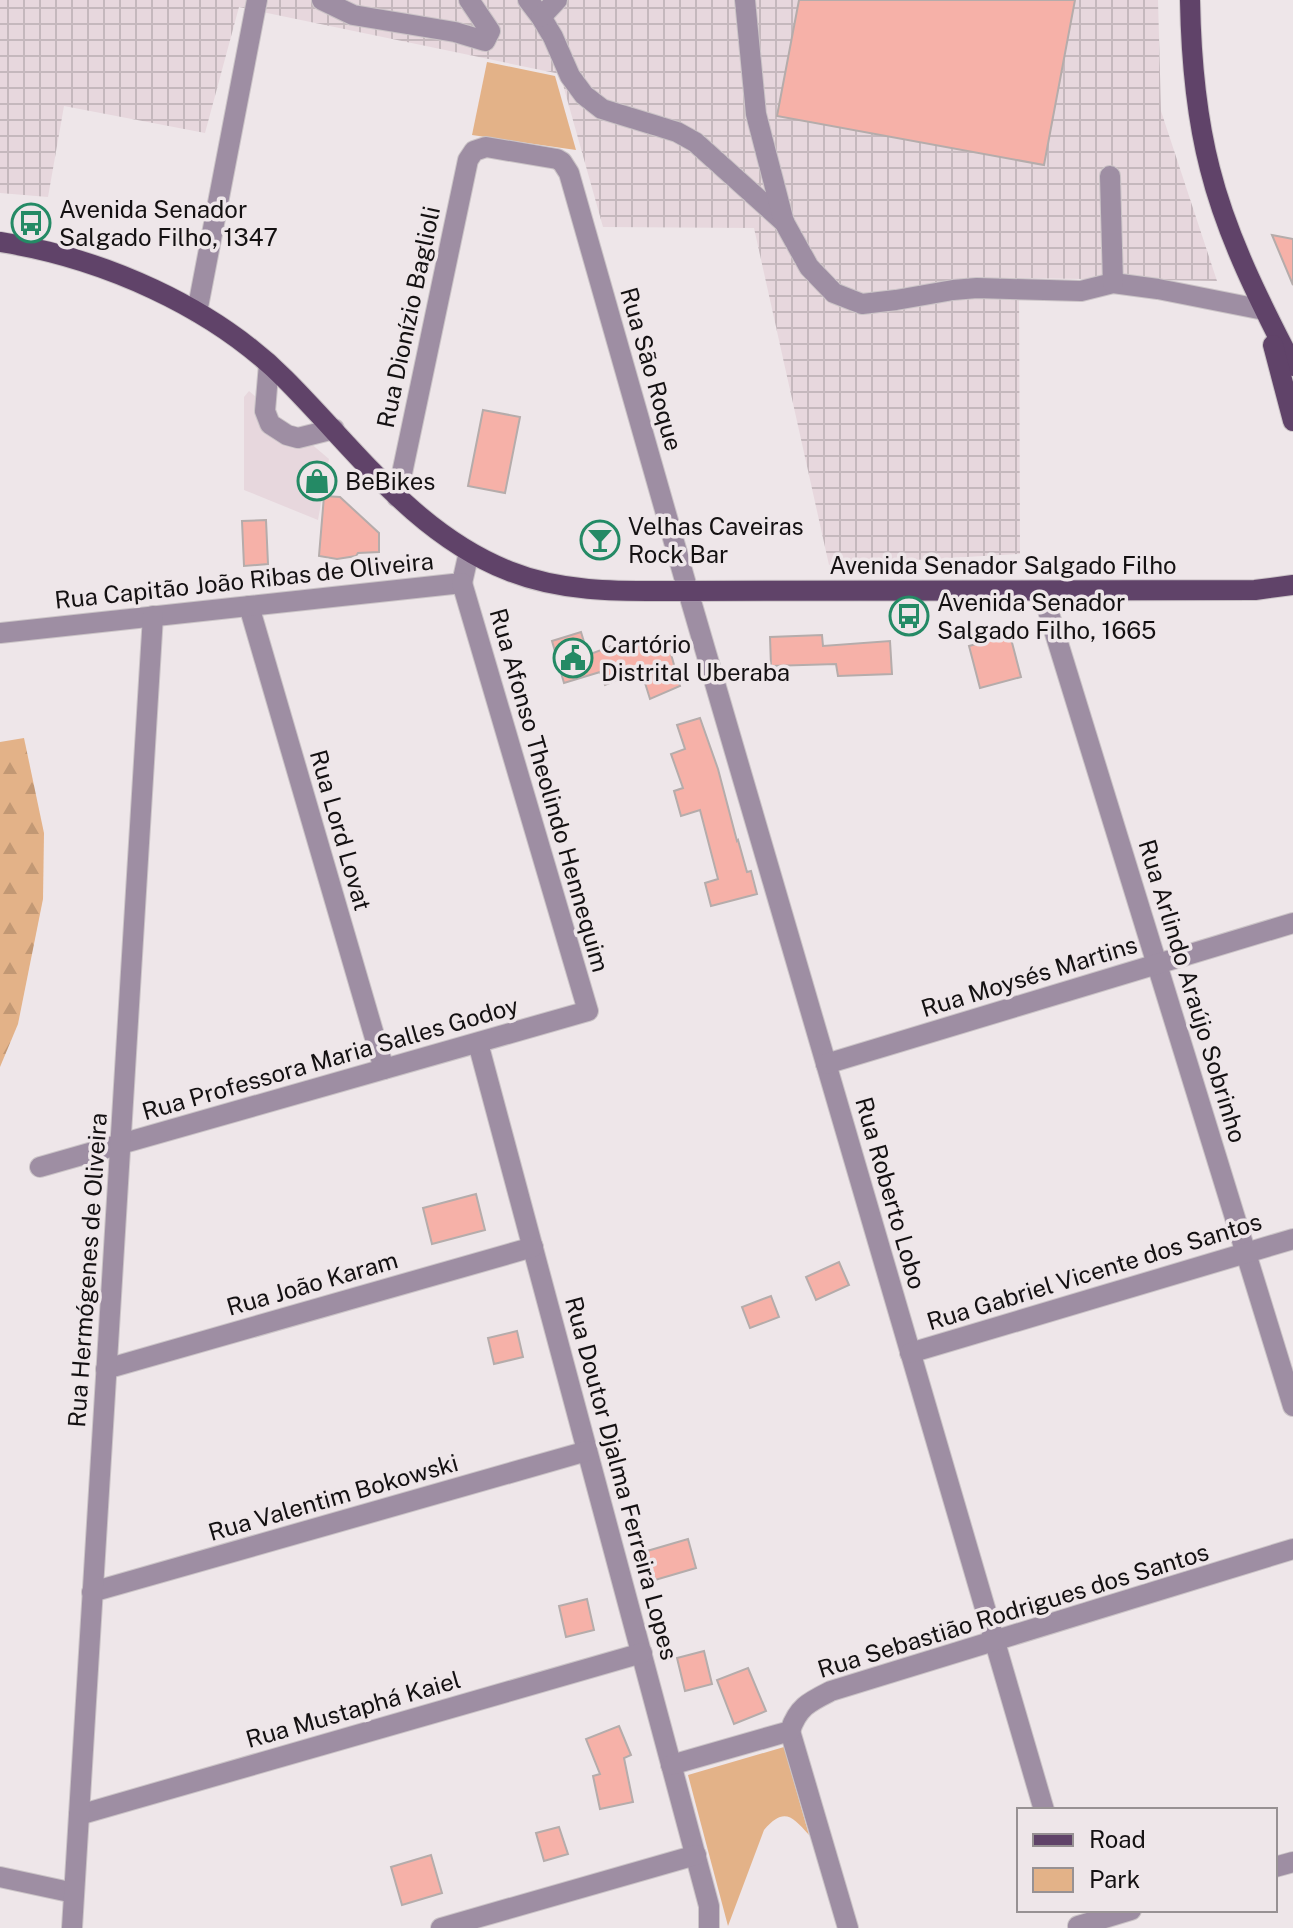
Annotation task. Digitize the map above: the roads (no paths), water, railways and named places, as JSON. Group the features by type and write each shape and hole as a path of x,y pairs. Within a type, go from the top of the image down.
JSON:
{"main road":[{"path":"1190,0 1192,55 1210,170 1264,310 1293,366"},
{"name":"Avenida Senador Salgado Filho","path":"0,242 41,250 102,269 152,290 223,328 269,364 397,497 432,527 469,552 511,572 551,584 601,590 688,591 1255,590 1293,585"},
{"path":"1264,310 1293,421"},
{"name":"Avenida Senador Salgado Filho","path":"1255,590 1293,599"}],"street":[{"path":"197,312 257,0"},
{"path":"322,0 353,15 455,32 485,41 490,31 469,0"},
{"path":"528,0 553,37 570,76 584,95 602,109 677,132 695,142 784,222"},
{"path":"541,17 557,0"},
{"path":"745,0 756,114 784,222 809,267 834,293 862,304 953,290 1081,291 1113,283 1264,310"},
{"name":"Rua São Roque","path":"474,151 486,147 551,157 562,162 569,173 688,591"},
{"name":"Rua Dionízio Baglioli","path":"397,497 468,160 474,151"},
{"path":"1110,176 1113,283"},
{"path":"269,364 265,411 270,424 298,438 334,429"},
{"name":"Rua Capitão João Ribas de Oliveira","path":"0,633 462,583 469,552"},
{"name":"Rua Afonso Theolindo Hennequim","path":"462,583 588,1011"},
{"name":"Rua Roberto Lobo","path":"688,591 1043,1808"},
{"name":"Rua Arlindo Araújo Sobrinho","path":"1042,591 1293,1406"},
{"name":"Rua Lord Lovat","path":"249,606 384,1069"},
{"name":"Rua Hermógenes de Oliveira","path":"72,1928 153,616"},
{"name":"Rua Moysés Martins","path":"826,1064 1293,923"},
{"name":"Rua Professora Maria Salles Godoy","path":"40,1167 588,1011"},
{"name":"Rua Doutor Djalma Ferreira Lopes","path":"478,1043 696,1855 709,1906 709,1928"},
{"name":"Rua Gabriel Vicente dos Santos","path":"910,1353 1293,1239"},
{"name":"Rua João Karam","path":"106,1369 533,1247"},
{"name":"Rua Valentim Bokowski","path":"92,1592 587,1451"},
{"name":"Rua Sebastião Rodrigues dos Santos","path":"790,1731 801,1708 831,1691 1293,1549"},
{"name":"Rua Mustaphá Kaiel","path":"79,1815 642,1653"},
{"path":"671,1765 790,1731 848,1928"},
{"path":"441,1928 696,1855"},
{"path":"0,1877 74,1893"},
{"path":"1076,1921 1121,1912"}],"place":[{"name":"Avenida Senador Salgado Filho, 1347","path":"31,223"},
{"name":"BeBikes","path":"317,481"},
{"name":"Velhas Caveiras Rock Bar","path":"600,540"},
{"name":"Avenida Senador Salgado Filho, 1665","path":"909,616"},
{"name":"Cartório Distrital Uberaba","path":"573,658"}]}
